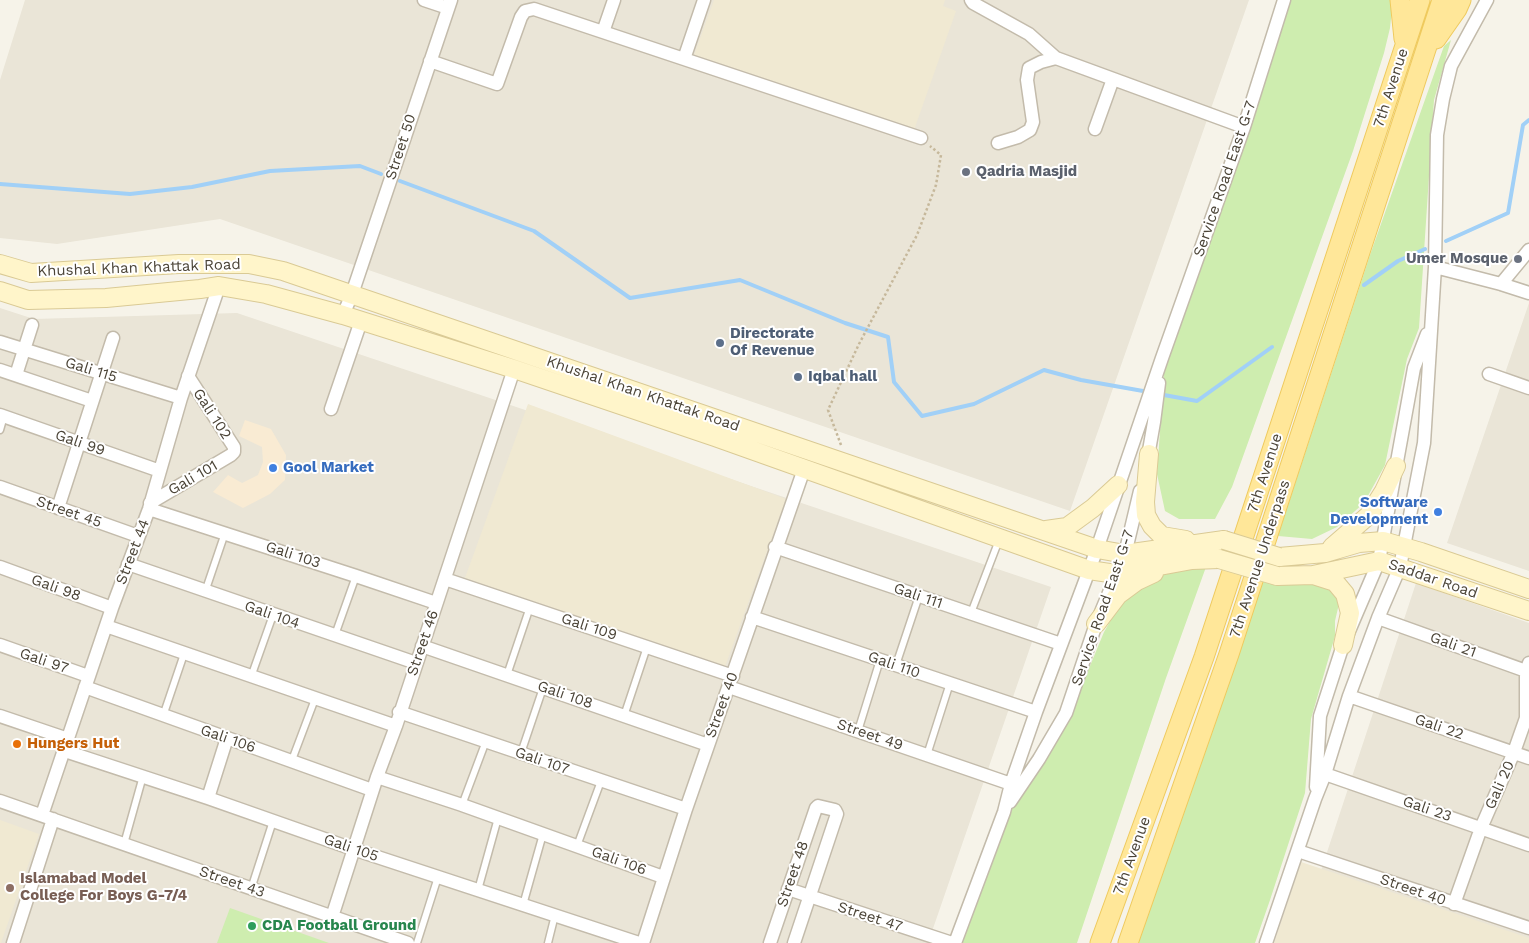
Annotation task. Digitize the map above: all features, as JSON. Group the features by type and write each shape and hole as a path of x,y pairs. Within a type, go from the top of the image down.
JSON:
{"main road":[{"path":"1400,0 1405,45"},
{"name":"7th Avenue","path":"1101,941 1204,657 1420,0"},
{"name":"7th Avenue","path":"1291,465 1442,0"},
{"path":"1423,57 1457,9 1460,0"},
{"name":"7th Avenue Underpass","path":"1229,654 1291,465"},
{"name":"7th Avenue","path":"1128,943 1229,654"}],"street":[{"path":"424,0 450,4"},
{"path":"603,32 614,0"},
{"path":"684,59 704,0"},
{"path":"971,0 973,3 1029,34 1056,58 1244,127"},
{"name":"Service Road East G-7","path":"953,943 1004,812 1011,784 1036,712 1097,549 1244,127 1284,0"},
{"path":"1266,943 1325,774 1348,696 1400,567 1424,444 1435,267 1437,135 1451,66 1487,0"},
{"name":"Street 50","path":"343,315 352,294 450,4"},
{"path":"430,61 497,84 520,17 525,11 534,9 922,138"},
{"path":"998,143 1018,137 1030,130 1033,122 1027,80 1029,68 1056,58"},
{"path":"1095,130 1112,79"},
{"path":"1501,284 1529,250"},
{"name":"Khushal Khan Khattak Road","path":"0,264 31,273 179,264 249,264 283,271 352,294 718,428 804,469 1089,570 1116,574 1192,560 1219,559 1277,576"},
{"path":"1435,267 1529,293"},
{"name":"Khushal Khan Khattak Road","path":"0,291 28,300 106,298 218,286 266,294 361,320 514,368 718,428 848,464 1097,549 1125,554 1217,541 1279,557"},
{"name":"Street 44","path":"13,943 66,745 112,608 150,506 181,398 218,286"},
{"path":"331,410 361,320"},
{"path":"1315,799 1320,716 1343,645 1379,560 1414,368 1431,322"},
{"path":"16,375 32,325"},
{"path":"58,508 113,338"},
{"name":"Gali 115","path":"0,342 181,398"},
{"name":"Service Road East G-7","path":"1004,812 1039,759 1066,713 1096,624 1125,554 1149,454 1162,358"},
{"name":"Street 46","path":"332,917 372,790 396,726 399,712 514,368"},
{"path":"0,370 92,402"},
{"path":"1489,374 1529,388"},
{"name":"Gali 102","path":"188,376 234,447 234,452"},
{"name":"Gali 99","path":"2,416 160,470"},
{"name":"Gali 101","path":"150,506 234,452"},
{"path":"1149,454 1145,502 1146,515 1152,526 1162,536 1178,539 1217,541"},
{"path":"1325,553 1369,515 1384,491 1396,466"},
{"name":"Street 40","path":"641,943 775,547 804,469"},
{"path":"1043,531 1067,527 1093,508 1118,485"},
{"name":"Street 45","path":"0,487 138,536"},
{"name":"Gali 103","path":"150,506 436,603"},
{"name":"Saddar Road","path":"1279,557 1325,553 1359,543 1383,541 1529,589"},
{"name":"Gali 111","path":"775,547 1061,644"},
{"path":"1096,624 1118,596 1137,581 1161,570 1192,560"},
{"name":"Saddar Road","path":"1277,576 1313,575 1379,560 1529,611"},
{"name":"Gali 104","path":"128,564 416,663"},
{"name":"Gali 98","path":"0,567 112,608"},
{"path":"1313,575 1335,582 1345,594 1350,612 1343,645"},
{"name":"Gali 109","path":"445,579 647,647 731,681"},
{"name":"Gali 110","path":"752,617 1036,712"},
{"name":"Gali 21","path":"1378,618 1528,669"},
{"path":"106,626 396,726"},
{"name":"Gali 97","path":"0,645 86,682"},
{"name":"Gali 108","path":"422,646 708,745"},
{"name":"Gali 20","path":"1454,904 1481,828 1514,752 1526,718 1528,669"},
{"name":"Street 49","path":"731,681 858,731 1011,784"},
{"name":"Gali 106","path":"86,682 162,716 292,760 372,790"},
{"name":"Gali 22","path":"1348,696 1529,758"},
{"name":"Gali 107","path":"399,712 686,809"},
{"name":"Gali 105","path":"0,716 143,776 353,849 641,943"},
{"path":"208,798 227,738"},
{"name":"Gali 23","path":"1325,774 1529,845"},
{"name":"Gali 106","path":"377,777 462,805 663,877"},
{"name":"Street 43","path":"0,801 408,943"},
{"name":"Street 48","path":"770,943 818,806 837,811 794,943"},
{"name":"Street 40","path":"1298,851 1529,928"},
{"name":"Street 47","path":"788,890 953,943"}],"lane":[{"path":"0,430 2,416"},
{"path":"206,592 225,533"},
{"path":"971,613 999,538"},
{"path":"334,636 356,576"},
{"path":"896,666 919,596"},
{"path":"507,675 530,608"},
{"path":"250,677 274,615"},
{"path":"624,716 647,647"},
{"path":"162,716 184,654"},
{"path":"858,731 880,660"},
{"path":"927,755 950,683"},
{"path":"521,753 543,688"},
{"path":"292,760 315,699"},
{"path":"462,805 486,741"},
{"path":"124,844 143,776"},
{"path":"577,846 601,781"},
{"path":"478,890 498,818"},
{"path":"251,889 273,821"},
{"path":"523,905 543,834"},
{"path":"417,943 438,877"},
{"path":"548,943 555,915"}],"path":[{"path":"848,464 828,410 863,337 917,235 936,185 941,155 922,138"}],"shaded area":[{"path":"25,0 1249,0 1070,511 220,219 57,244 0,238 0,80"},
{"path":"714,0 945,0 943,6 956,11 913,133 693,58"},
{"path":"1529,303 1529,571 1447,543"},
{"path":"0,308 34,319 237,313 1051,587 928,943 0,943"},
{"path":"528,404 786,499 723,672 465,578"},
{"name":"Gool Market","path":"245,420 271,429 286,455 285,480 270,494 243,508 213,492 228,475 242,483 258,475 263,462 262,447 239,436"},
{"path":"1416,583 1529,623 1529,943 1297,943"},
{"name":"Islamabad Model College For Boys G-7/4","path":"0,820 39,834 1,943 0,943"},
{"path":"1301,862 1529,938 1529,943 1274,943"}],"green space":[{"path":"1288,0 1393,0 1390,28 1353,151 1232,487 1215,519 1179,519 1165,511 1157,474 1165,359"},
{"path":"1451,40 1434,100 1419,328 1407,359 1385,465 1364,503 1337,527 1312,539 1278,536 1370,255 1444,46"},
{"path":"1206,567 1166,678 1077,943 961,943 1007,816 1038,768 1073,707 1104,632 1124,597 1161,575"},
{"path":"1257,580 1330,584 1341,595 1335,621 1335,636 1311,719 1305,793 1270,900 1255,943 1135,943"},
{"name":"CDA Football Ground","path":"230,908 329,943 217,943"}],"waterway":[{"path":"1446,241 1508,213 1523,125 1529,120"},
{"path":"0,184 130,194 192,187 270,171 360,166 381,174"},
{"path":"400,181 534,231 630,298 740,280 845,323 888,337 894,382 922,416 974,404 1044,370 1081,380 1143,391"},
{"path":"1364,285 1398,261 1425,249"},
{"path":"1164,395 1197,401 1272,347"}],"place":[{"name":"Qadria Masjid","path":"966,172"},
{"name":"Umer Mosque","path":"1518,259"},
{"name":"Directorate Of Revenue","path":"720,343"},
{"name":"Iqbal hall","path":"798,377"},
{"name":"Gool Market","path":"273,468"},
{"name":"Software Development","path":"1438,512"},
{"name":"Hungers Hut","path":"17,744"},
{"name":"Islamabad Model College For Boys G-7/4","path":"10,888"},
{"name":"CDA Football Ground","path":"252,926"}]}
